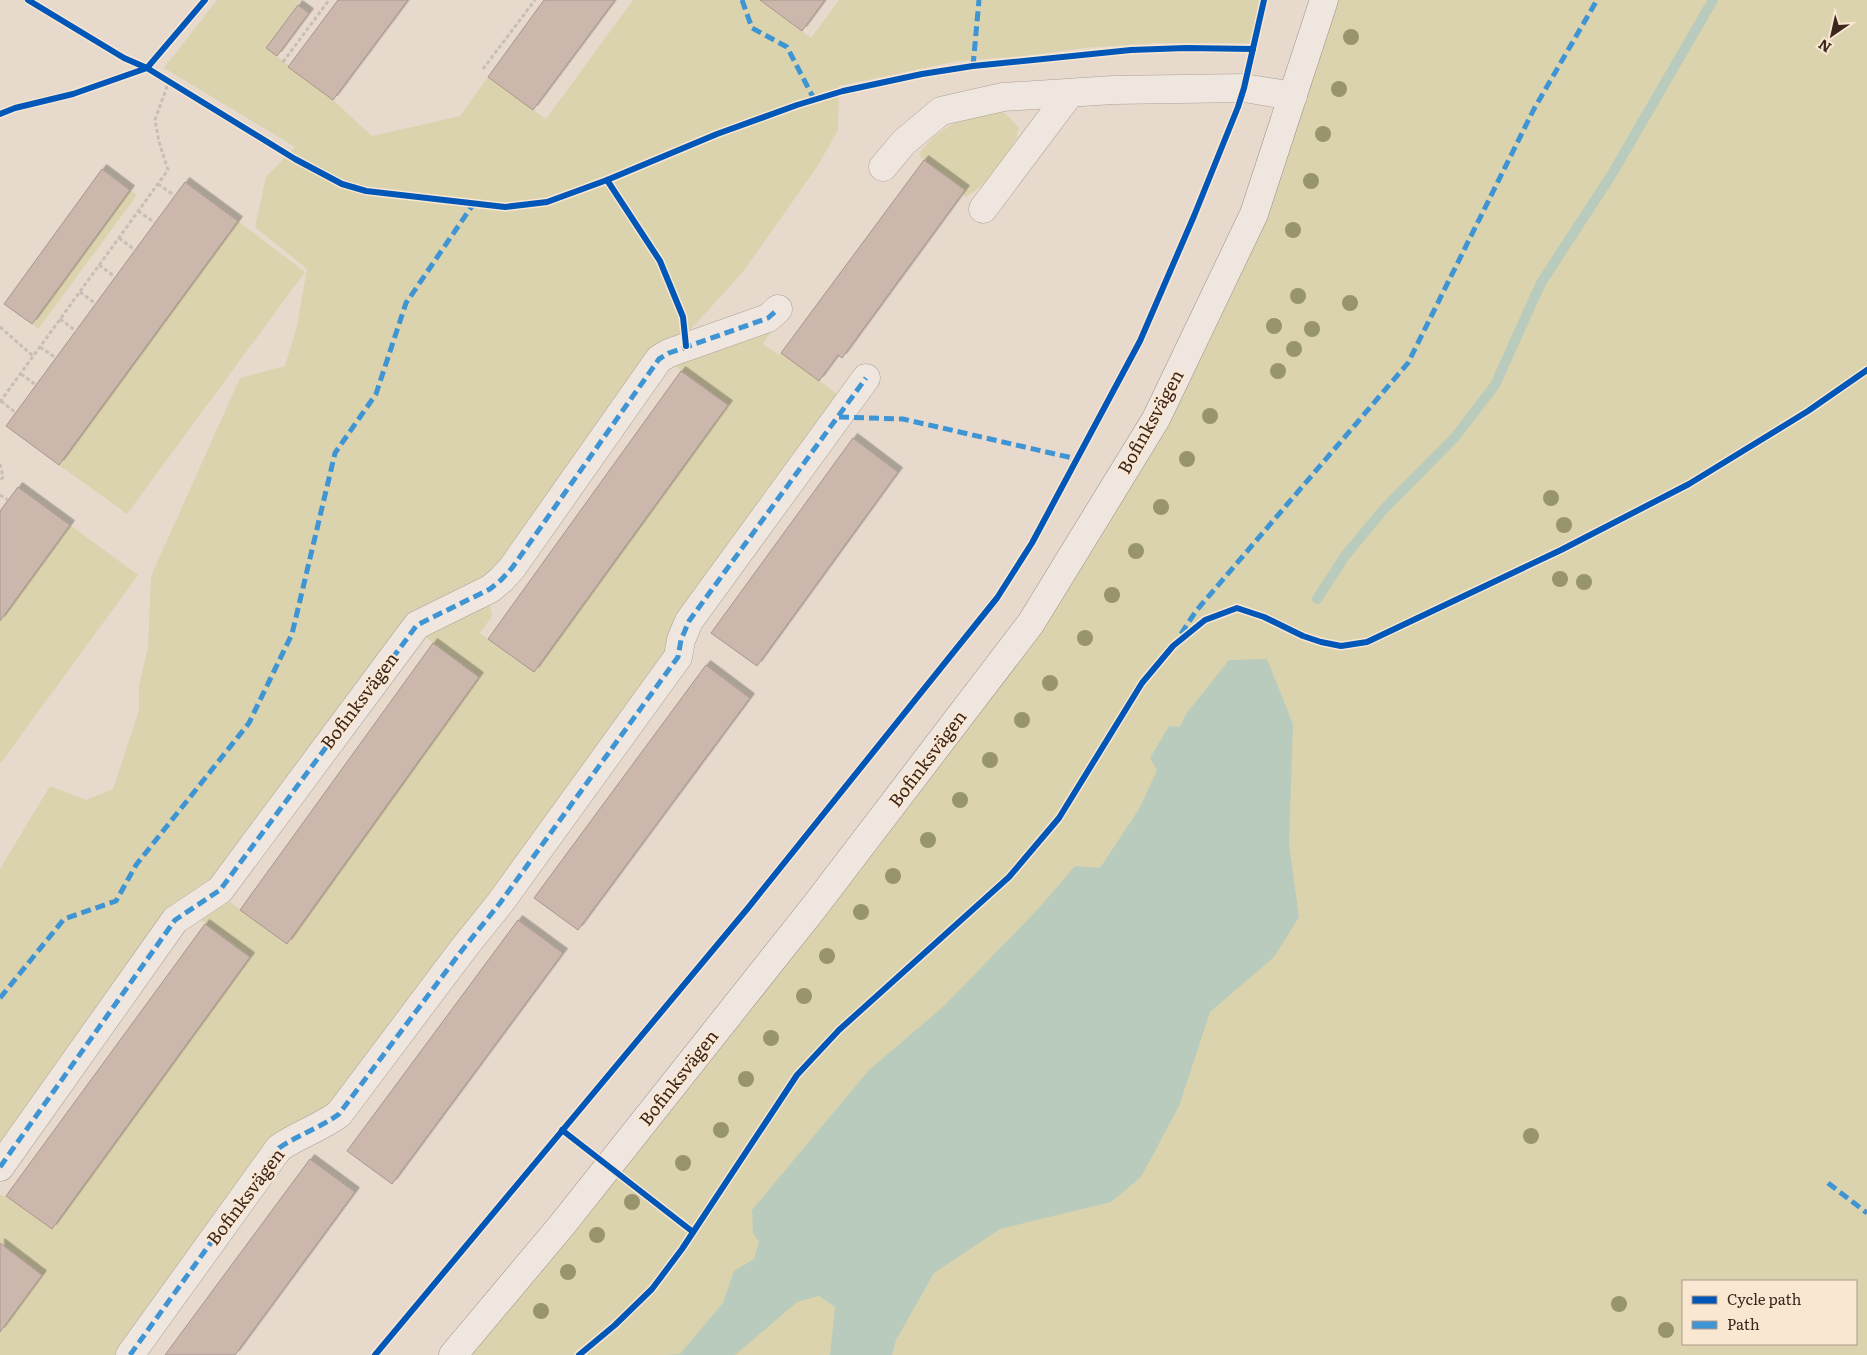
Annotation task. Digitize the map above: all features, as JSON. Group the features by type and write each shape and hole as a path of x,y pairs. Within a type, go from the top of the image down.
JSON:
{"street":[{"name":"Bofinksvägen","path":"454,1355 562,1225 815,906 1031,623 1156,419 1254,214 1324,0"},
{"path":"883,167 904,142 941,111 1003,97 1113,90 1244,88 1293,96"},
{"path":"983,209 1070,93"},
{"name":"Bofinksvägen","path":"0,1167 175,920 220,890 417,625 490,589 502,580 660,359 669,353 768,318 778,308"},
{"name":"Bofinksvägen","path":"130,1355 279,1148 326,1124 339,1114 463,949 500,903 678,657 681,640 689,621 866,378"}],"path":[{"path":"283,62 329,0"},
{"path":"483,69 535,0"},
{"path":"162,77 177,86"},
{"path":"16,413 1,401 168,170 159,142 155,120 169,81"},
{"path":"158,184 175,196"},
{"path":"138,211 155,223"},
{"path":"119,238 135,250"},
{"path":"99,265 116,277"},
{"path":"80,292 96,304"},
{"path":"60,319 76,331"},
{"path":"0,327 33,356"},
{"path":"40,346 56,358"},
{"path":"21,374 36,386"},
{"path":"0,464 3,477 0,481"},
{"path":"0,495 8,500"}],"shaded area":[{"path":"217,0 301,0 266,48 333,100 372,136 460,116 488,77 546,119 633,0 760,0 811,38 839,0 1259,0 1251,43 1157,43 1084,48 1025,56 958,61 839,86 838,130 817,167 742,273 669,353 512,568 417,625 220,890 175,920 0,1167 0,869 50,786 86,800 113,789 139,710 139,686 148,647 151,576 240,378 285,366 297,326 307,269 255,227 266,177 295,147 164,68"},
{"path":"1324,0 1867,0 1867,1355 453,1355 1031,623 1254,214"},
{"path":"991,109 1005,113 1019,128 1016,141 999,168 979,188 966,197 962,194 965,190 921,158 919,154 933,138 951,125"},
{"path":"130,190 137,195 38,329 32,324"},
{"path":"238,221 305,272 127,514 59,465"},
{"path":"776,324 763,344 779,355 781,353 836,393 836,401 665,657 347,1092 316,1113 119,1355 0,1355 0,1332 42,1275 0,1243 0,1195 6,1196 52,1229 250,957 196,916 223,897 287,944 479,677 433,643 426,637 426,633 489,599 492,616 480,633 534,672 728,405 681,371 673,363"},
{"path":"70,525 138,575 0,764 0,621"},
{"path":"1267,659 1293,724 1289,844 1299,917 1274,957 1210,1012 1179,1106 1141,1177 1111,1202 1000,1229 934,1273 896,1340 892,1355 830,1355 835,1307 819,1296 797,1302 735,1355 666,1355 680,1354 723,1303 734,1271 754,1259 759,1242 753,1233 752,1210 869,1070 944,1006 1039,908 1075,866 1100,868 1139,809 1157,770 1150,758 1169,726 1180,727 1186,714 1229,660"}],"building":[{"path":"338,0 408,0 333,100 288,67"},
{"path":"544,0 615,0 533,110 488,77"},
{"path":"760,0 825,0 802,31"},
{"path":"298,5 309,13 277,56 266,48"},
{"path":"924,160 965,190 842,358 838,355 819,381 781,353"},
{"path":"102,169 130,190 32,324 4,304"},
{"path":"185,182 238,221 59,465 6,426"},
{"path":"681,371 728,405 534,672 488,639"},
{"path":"853,438 898,472 757,666 711,633"},
{"path":"18,487 70,525 0,621 0,511"},
{"path":"433,643 479,677 287,944 240,910"},
{"path":"706,665 750,698 578,930 534,898"},
{"path":"518,920 563,953 392,1184 347,1151"},
{"path":"205,924 250,957 52,1229 6,1196"},
{"path":"310,1159 355,1192 235,1355 165,1355"},
{"path":"0,1243 42,1275 0,1332"}],"waterway":[{"path":"1317,599 1345,556 1383,510 1456,436 1495,385 1541,283 1612,174 1713,0"}],"marked path":[{"path":"742,0 752,28 787,47 814,99"},
{"path":"973,66 979,0"},
{"path":"1181,634 1196,611 1408,363 1534,109 1597,0"},
{"path":"0,998 64,919 116,901 136,865 249,723 292,634 335,453 376,394 406,303 474,203"},
{"path":"0,1167 175,920 220,890 417,625 490,589 512,568 659,359 669,353 768,318 778,309"},
{"path":"130,1355 279,1148 339,1114 463,949 500,903 678,657 681,640 689,621 866,378"},
{"path":"839,417 903,419 1077,459"},
{"path":"1828,1183 1867,1213"}],"cycle path":[{"path":"28,0 124,58 147,68 295,159 342,184 366,191 505,207 547,202 607,180 717,134 797,105 843,91 922,74 973,66 1131,50 1186,48 1253,49"},
{"path":"0,114 15,108 73,94 147,68 205,0"},
{"path":"375,1355 748,908 997,598 1032,543 1140,341 1194,216 1238,107 1264,0"},
{"path":"607,180 660,261 683,317 686,346"},
{"path":"579,1355 615,1325 652,1289 682,1249 797,1075 839,1030 1009,877 1059,818 1142,683 1173,646 1205,620 1237,608 1264,617 1303,636 1321,642 1341,646 1367,642 1561,550 1689,484 1808,411 1867,370"},
{"path":"562,1130 693,1232"}]}
